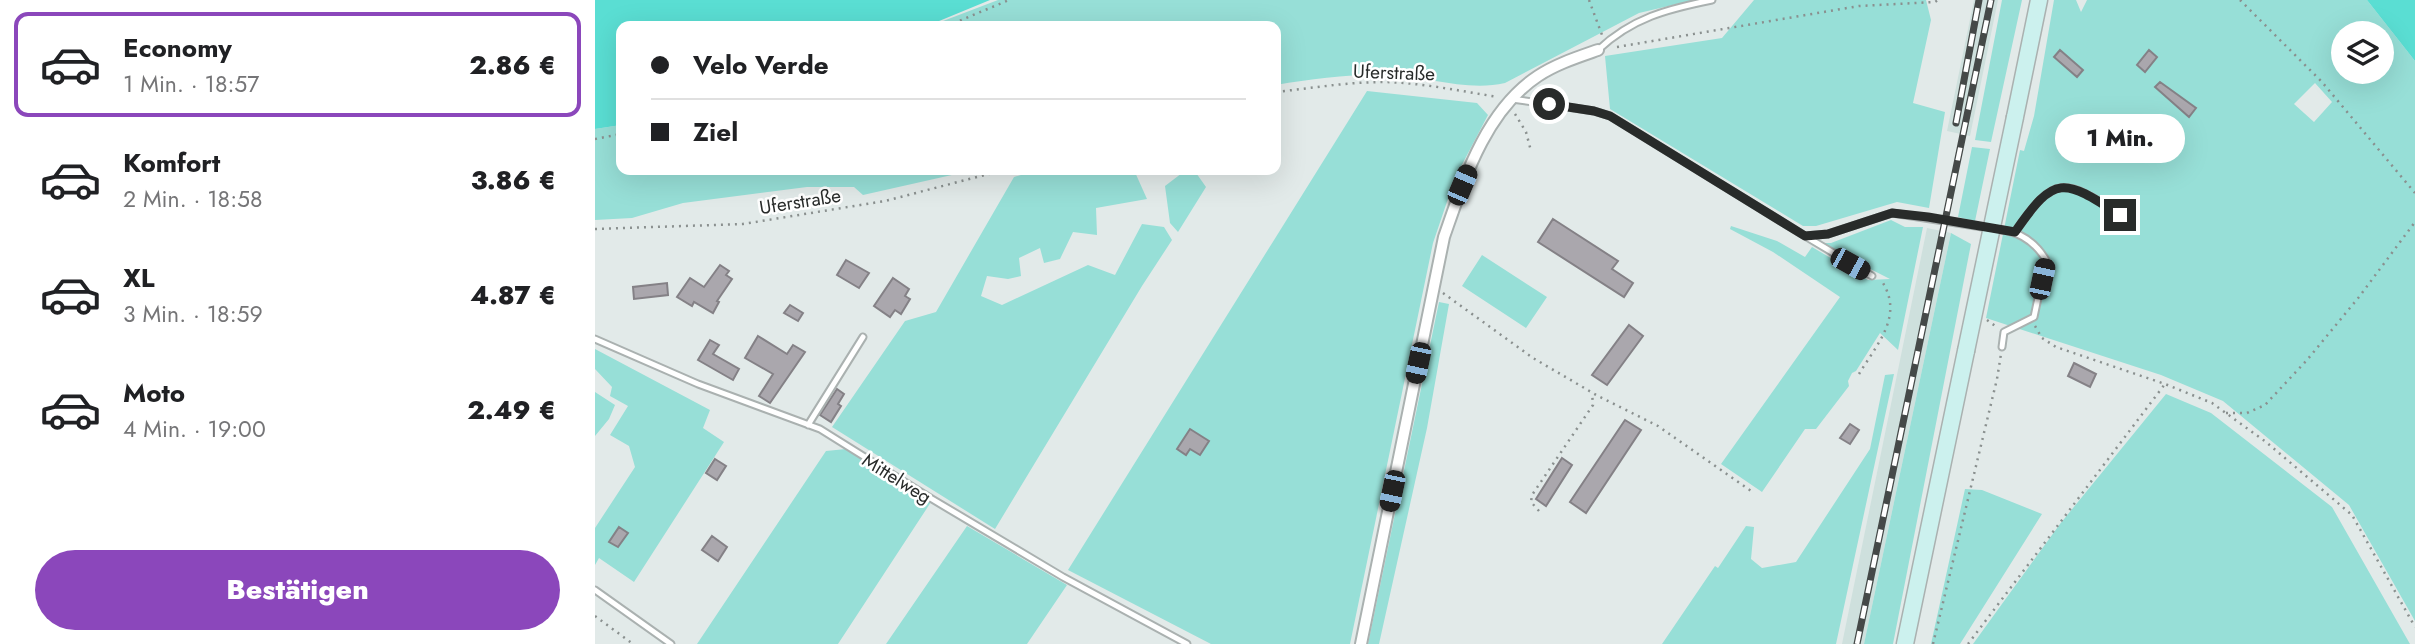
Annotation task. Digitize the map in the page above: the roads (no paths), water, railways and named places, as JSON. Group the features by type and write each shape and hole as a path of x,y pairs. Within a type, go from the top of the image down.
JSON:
{"main road":[{"path":"1905,644 2039,0"}],"street":[{"path":"1360,644 1444,237 1462,185 1484,141 1510,99 1539,76 1601,48"}],"lane":[{"path":"1601,48 1615,34 1641,19 1712,0"},
{"path":"1510,99 1594,111 1610,116 1872,276"},
{"path":"2015,232 2042,195 2055,188 2084,192 2120,215"},
{"path":"1805,236 1828,234 1892,213 2015,232 2026,237 2040,249 2046,260 2034,317 2004,332 2002,347"},
{"path":"808,425 863,337"},
{"name":"Mittelweg","path":"595,339 698,384 820,429 1063,577 1187,644"},
{"path":"595,590 671,644"}],"railway":[{"path":"1956,123 1979,0"},
{"path":"1857,644 1991,0"}]}
